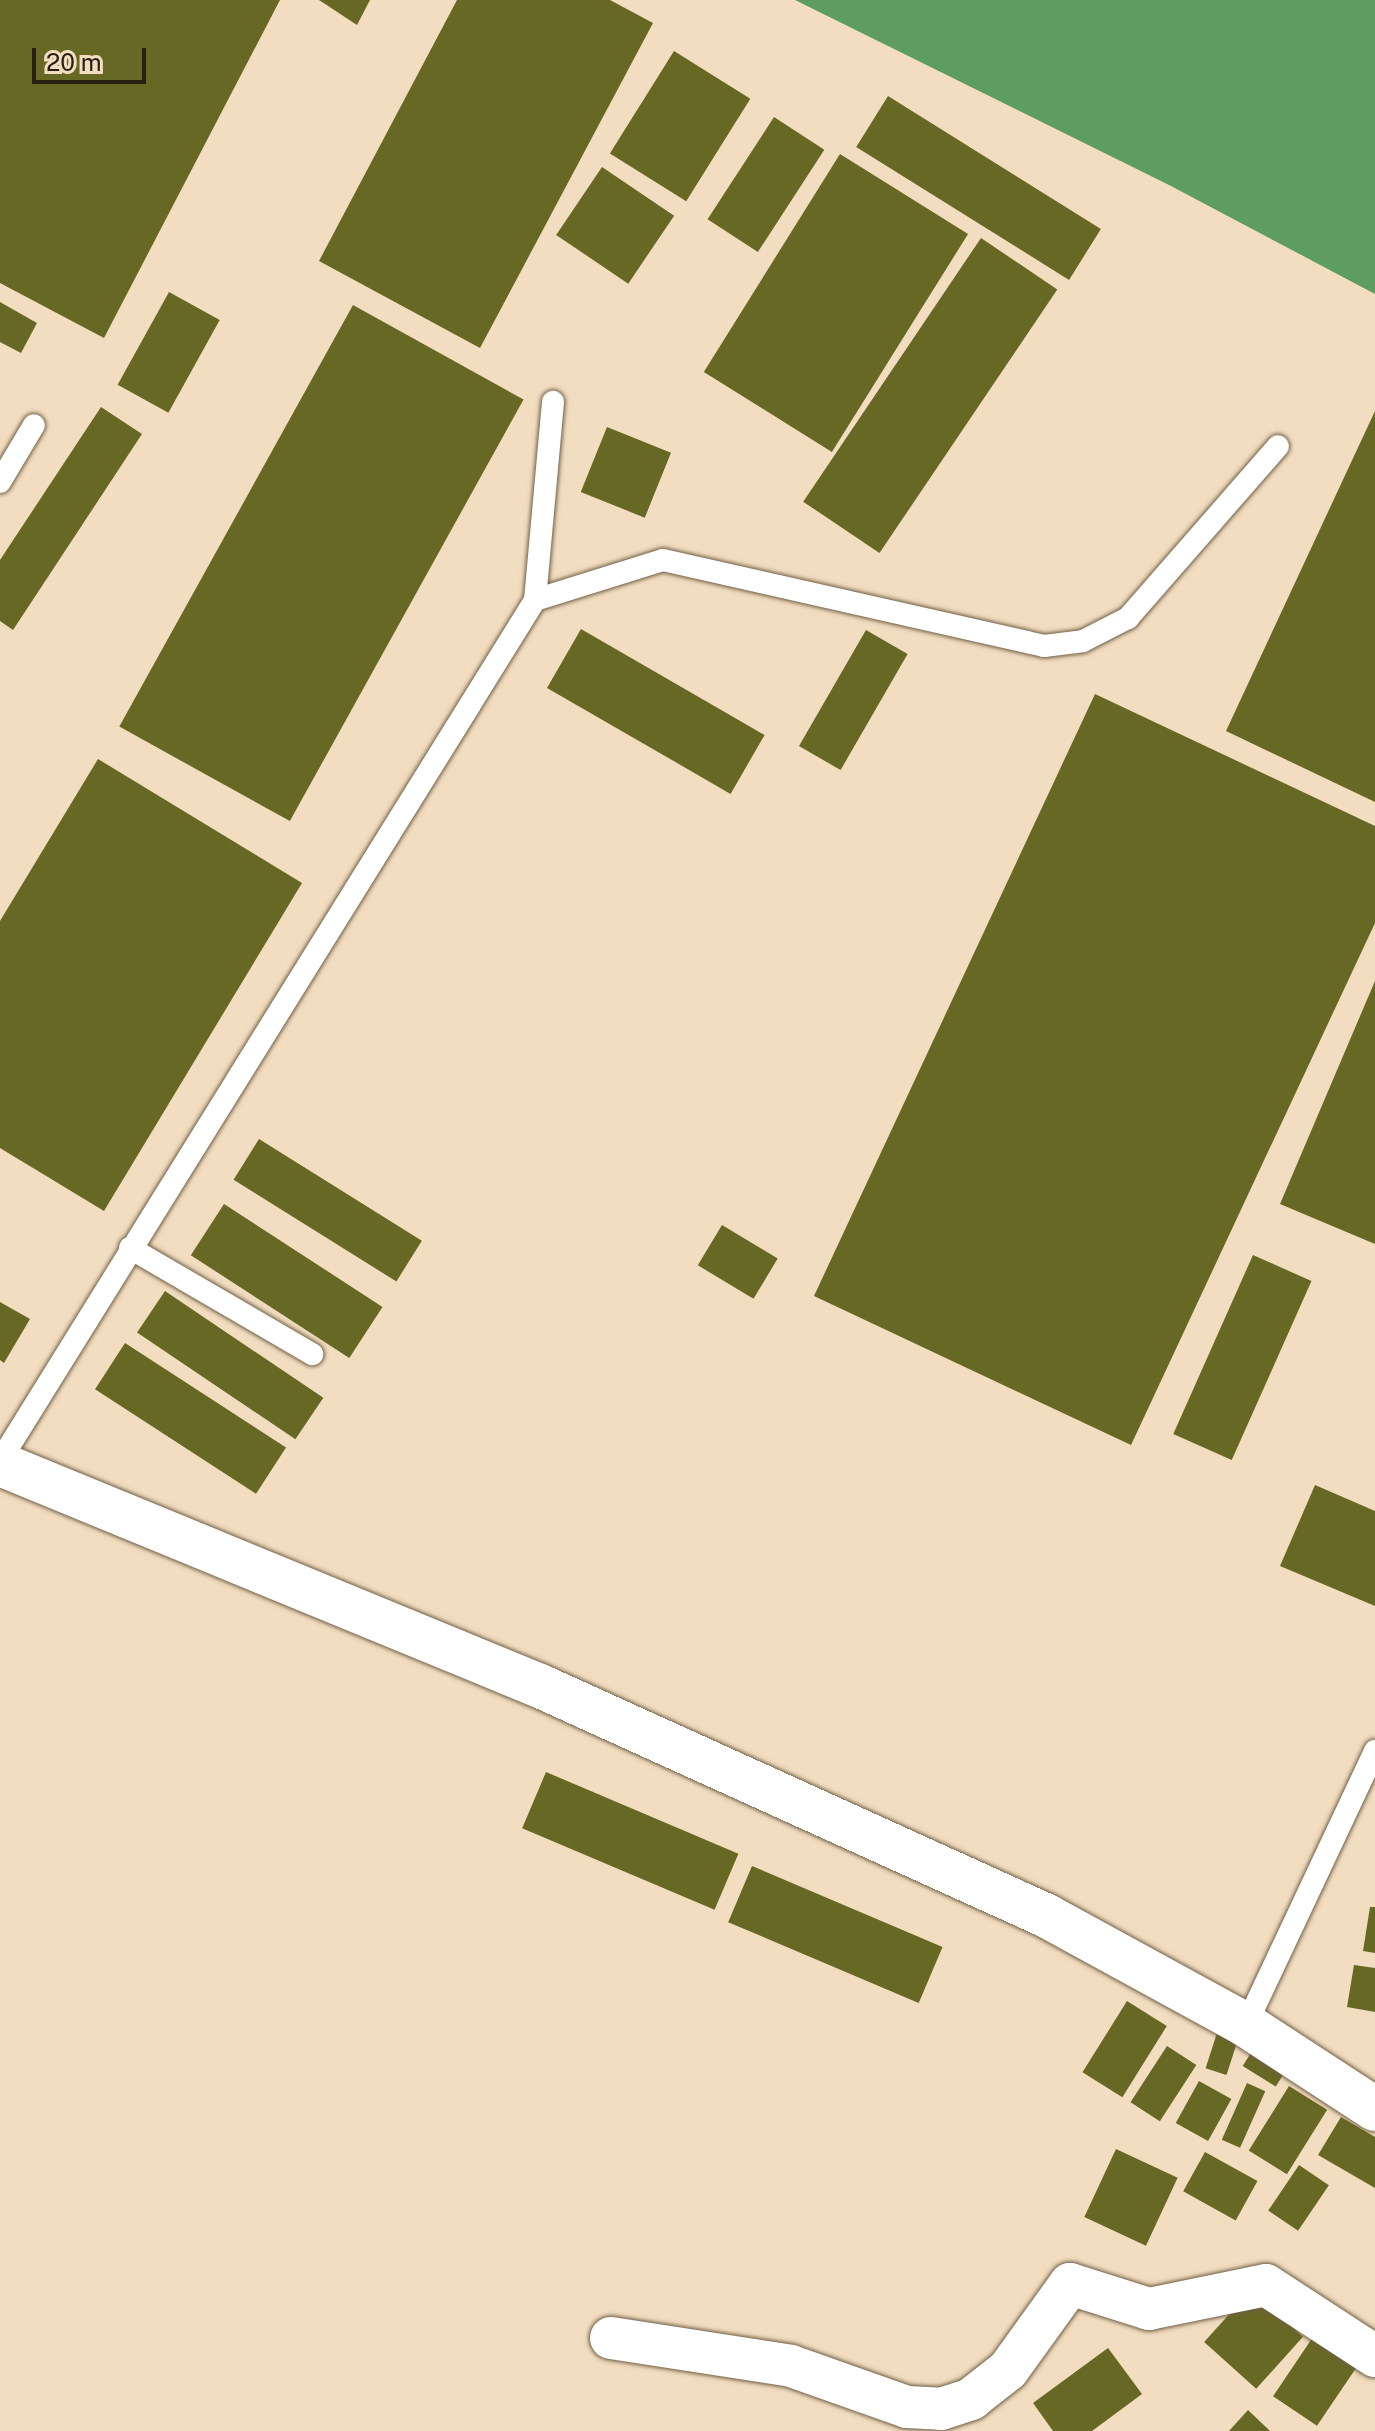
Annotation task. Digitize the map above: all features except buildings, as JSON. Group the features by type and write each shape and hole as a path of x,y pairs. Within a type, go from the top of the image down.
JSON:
{"street":[{"path":"0,1462 555,1693 1047,1916 1246,2025 1375,2109"},
{"path":"611,2338 791,2366 907,2407 941,2409 971,2399 1008,2370 1070,2284 1149,2309 1266,2285 1375,2356"}],"lane":[{"path":"0,1462 535,600 553,402"},
{"path":"0,482 34,425"},
{"path":"535,600 663,560 1044,646 1083,641 1128,618 1278,446"},
{"path":"130,1248 312,1354"},
{"path":"1246,2025 1375,1751"}],"shaded area":[{"path":"795,0 1375,0 1375,294 1171,186"}]}
